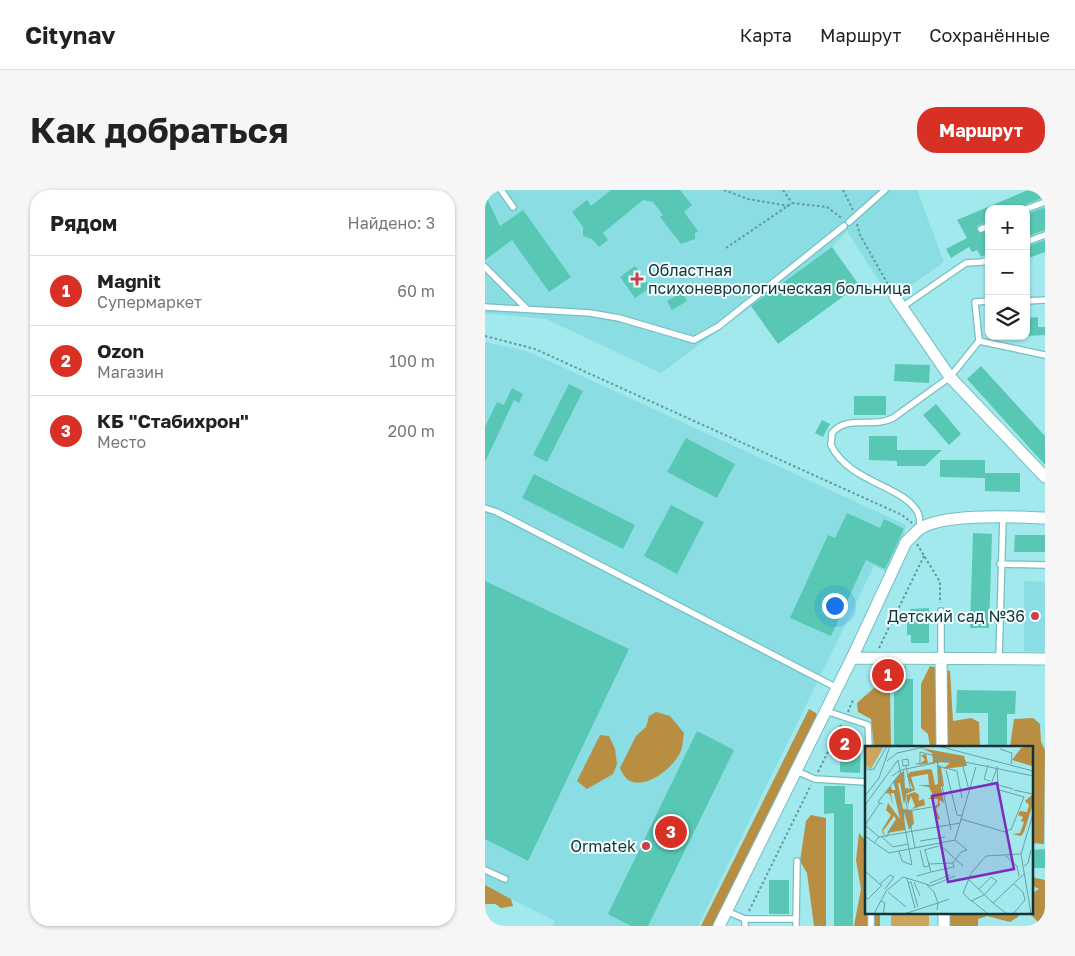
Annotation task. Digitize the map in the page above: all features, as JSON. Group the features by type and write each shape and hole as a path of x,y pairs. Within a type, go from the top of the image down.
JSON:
{"street":[{"path":"899,302 950,377 1045,477"},
{"path":"719,926 852,658 906,542 916,532 940,521 1003,517 1045,518"},
{"path":"941,657 942,746"},
{"path":"852,658 1045,659"}],"lane":[{"path":"501,190 513,207"},
{"path":"485,307 589,313 619,318 693,340 719,326 856,217 882,192"},
{"path":"1030,208 1045,202"},
{"path":"981,230 985,228"},
{"path":"1030,241 1045,235"},
{"path":"899,302 966,263 985,261"},
{"path":"485,267 526,309"},
{"path":"1030,301 1045,300"},
{"path":"916,532 919,514 911,504 852,470 833,450 832,433 843,424 889,421 950,377 979,341 975,302 985,301"},
{"path":"979,341 1045,355"},
{"path":"485,508 497,512 837,688"},
{"path":"999,658 1000,564 1003,517"},
{"path":"1000,564 1045,565"},
{"path":"941,611 941,657"},
{"path":"826,711 868,725 869,746"},
{"path":"796,770 815,778 865,782"},
{"path":"796,926 797,861"},
{"path":"485,870 505,879"},
{"path":"726,911 745,919 796,919"},
{"path":"745,919 745,926"},
{"path":"485,920 486,926"}],"path":[{"path":"724,190 747,199 789,206"},
{"path":"783,190 792,203 827,207 847,224"},
{"path":"843,190 856,217 859,235 899,302"},
{"path":"726,248 792,203"},
{"path":"485,336 535,349 902,515 916,532 924,556 940,582 941,611"},
{"path":"874,658 924,556"},
{"path":"745,919 853,700"}],"shaded area":[{"name":"Областная психоневрологическая больница","path":"485,190 917,190 944,262 891,300 847,231 832,247 661,373 546,319 485,313"},
{"path":"485,342 526,351 906,525 904,536 886,571 874,566 698,926 552,926 555,921 485,886"},
{"name":"Детский сад №36","path":"1024,581 1045,582 1045,652 1024,651"},
{"path":"930,666 950,671 953,721 971,718 979,722 980,746 930,746 928,734 921,728 921,684"},
{"path":"874,688 890,693 891,746 874,746 871,719 858,712 857,703"},
{"path":"809,709 816,713 817,719 714,926 701,926"},
{"path":"656,712 670,716 684,733 681,751 675,761 660,775 641,783 633,782 625,777 620,768 636,736 646,727 649,716"},
{"path":"1033,718 1040,724 1041,742 1045,750 1044,844 1033,843 1033,746 1010,746 1014,719"},
{"path":"600,735 609,736 615,749 617,764 613,774 587,789 577,781"},
{"path":"811,815 826,818 826,926 814,926 807,873 800,861 806,821"},
{"path":"859,833 865,840 865,914 880,914 880,926 854,926 861,889 856,860"},
{"path":"1033,877 1045,880 1045,922 1039,923 1030,914 1033,914 1033,893 1039,889 1033,886"},
{"path":"485,885 511,899 513,906 501,908 495,904 485,904"},
{"path":"891,914 929,914 929,926 891,926"},
{"path":"947,914 1019,914 1010,922 987,916 978,919 978,926 950,926"}],"building":[{"path":"611,190 680,190 692,205 684,212 698,231 695,233 695,239 681,244 660,217 663,215 653,202 643,200 603,233 608,240 599,247 592,239 583,236 583,227 572,212 587,200 591,206"},
{"path":"1028,190 1045,190 1045,197 1024,205 992,205"},
{"path":"485,194 500,226 523,210 571,277 549,292 512,240 485,260"},
{"path":"1045,207 1045,230 1030,236 1030,213"},
{"path":"985,208 985,223 977,226 977,230 980,233 985,232 985,255 981,257 977,250 972,252 969,247 951,258 946,249 967,238 957,220"},
{"path":"1045,240 1045,252 1030,258 1030,246"},
{"path":"832,247 859,285 778,344 751,306"},
{"path":"635,266 651,287 635,298 620,277"},
{"path":"682,292 687,301 672,310 667,301"},
{"path":"1038,317 1038,327 1045,327 1045,335 1030,336 1030,318"},
{"path":"895,364 930,365 929,383 894,381"},
{"path":"981,366 1045,436 1045,465 967,379"},
{"path":"569,384 583,391 547,462 533,455"},
{"path":"512,388 523,394 519,403 514,400 485,462 485,427 497,402 504,405"},
{"path":"854,396 886,396 886,415 854,415"},
{"path":"936,404 961,434 949,445 923,415"},
{"path":"822,420 830,424 823,437 815,433"},
{"path":"869,436 897,436 897,450 942,450 925,466 897,466 897,461 869,460"},
{"path":"686,438 735,464 717,498 667,472"},
{"path":"940,460 985,460 985,478 940,477"},
{"path":"985,473 1020,473 1020,492 985,491"},
{"path":"534,474 635,525 623,549 522,498"},
{"path":"671,505 704,522 677,574 644,556"},
{"path":"847,513 880,528 884,519 904,529 885,569 866,560 831,636 790,618 828,535 835,538"},
{"path":"973,533 992,534 989,628 970,628"},
{"path":"1015,535 1045,535 1045,552 1014,552"},
{"path":"485,581 629,649 528,861 485,839"},
{"path":"929,608 929,643 911,643 911,635 907,635 907,616 911,616 910,609"},
{"path":"884,666 906,666 906,679 913,679 913,746 894,746 894,688 884,688"},
{"path":"957,690 1016,691 1015,714 1007,714 1007,746 988,746 988,713 956,713"},
{"path":"697,731 734,750 648,926 631,926 608,914"},
{"path":"840,739 861,739 860,773 840,772"},
{"path":"824,786 845,786 845,804 853,804 853,926 834,926 834,813 824,814"},
{"path":"1045,849 1045,868 1033,868 1033,850"},
{"path":"769,880 789,880 789,914 769,914"}],"place":[{"name":"Областная психоневрологическая больница","path":"637,279"},
{"name":"Детский сад №36","path":"1035,616"},
{"name":"Magnit","path":"888,675"},
{"name":"Ozon","path":"845,744"},
{"name":"КБ \"Стабихрон\"","path":"671,832"},
{"name":"Ormatek","path":"646,846"}]}
